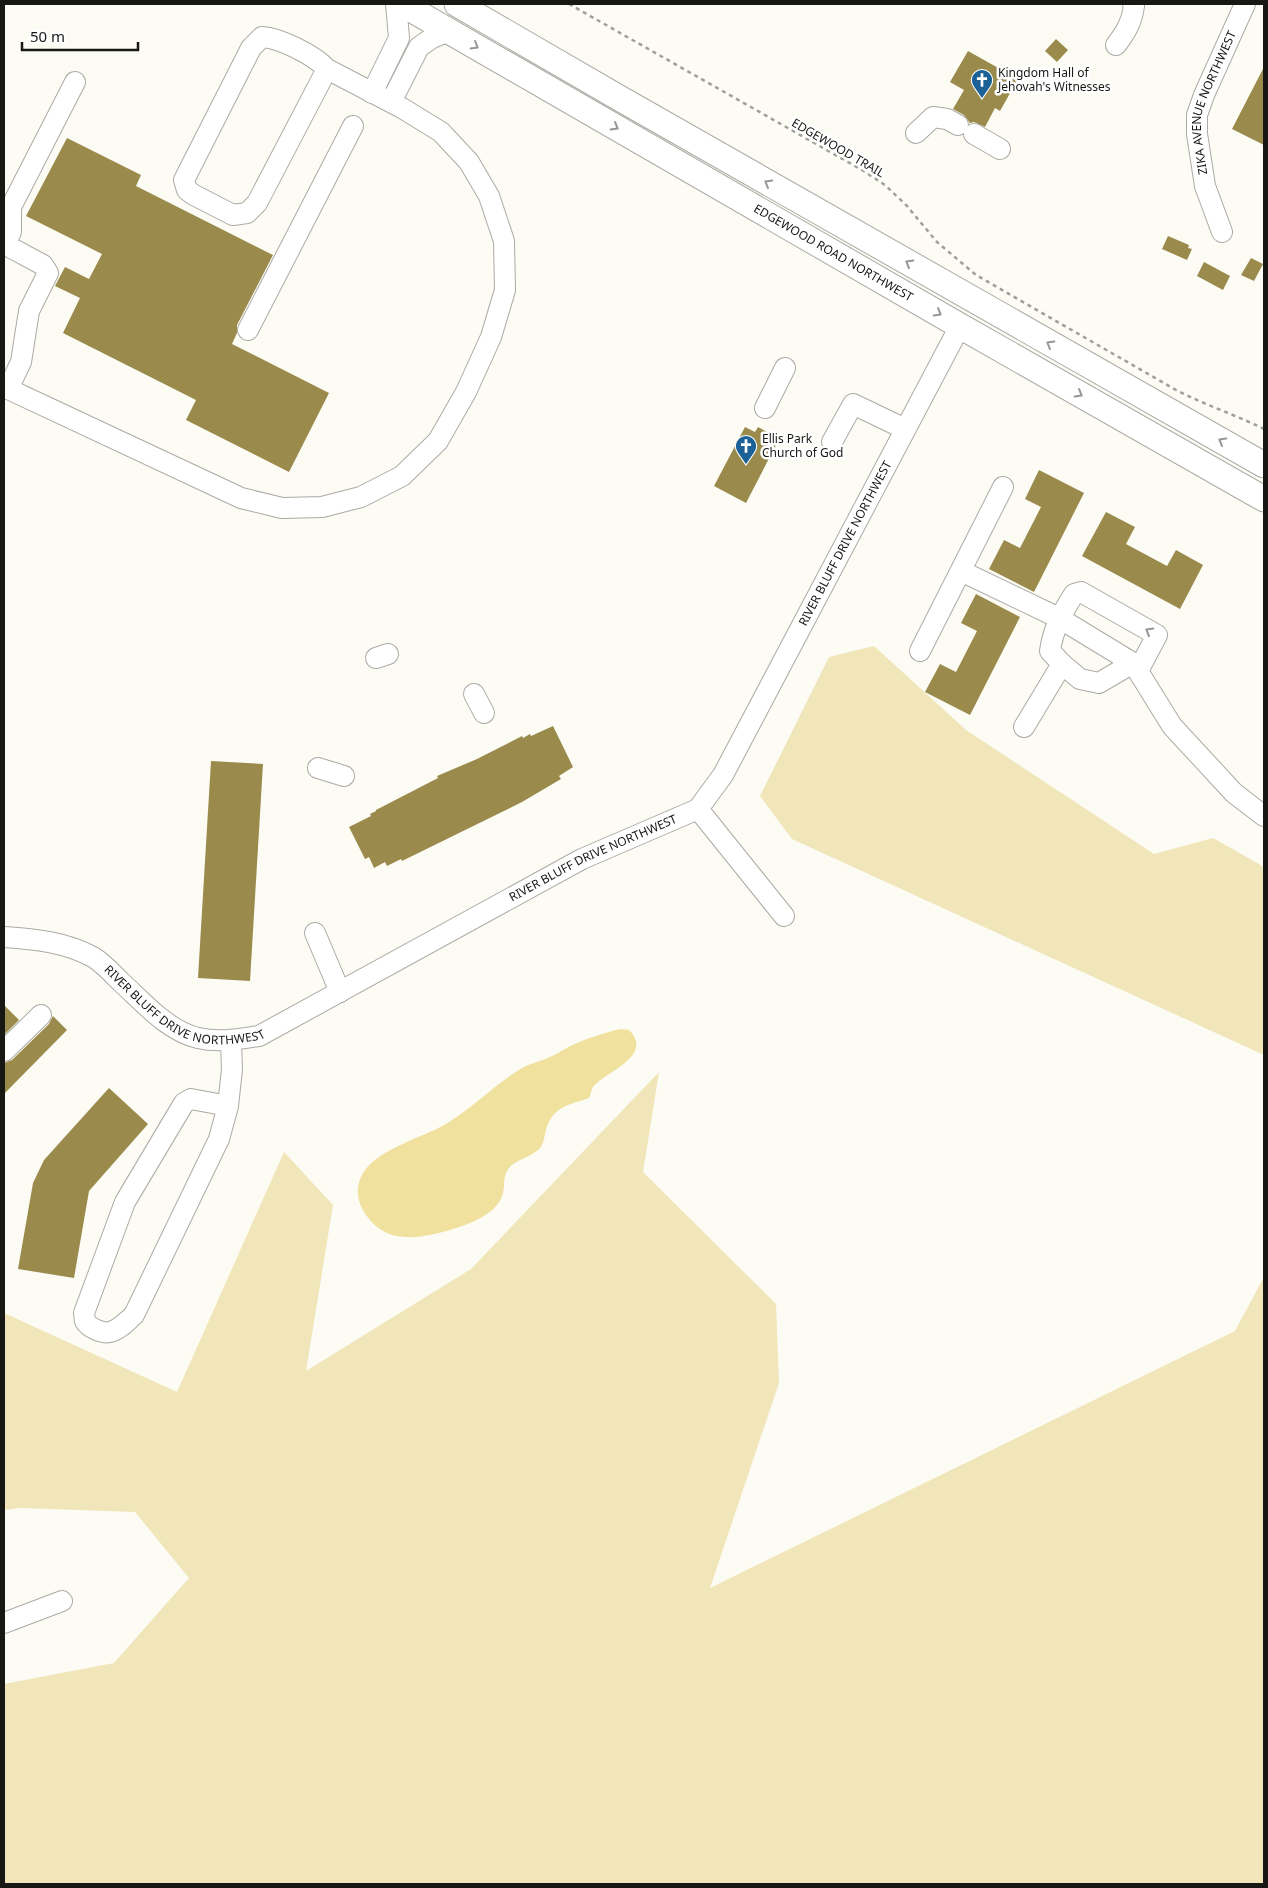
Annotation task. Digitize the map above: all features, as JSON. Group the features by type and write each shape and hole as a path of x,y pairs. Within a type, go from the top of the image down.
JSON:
{"main road":[{"name":"EDGEWOOD ROAD NORTHWEST","path":"402,4 1264,499"},
{"path":"457,4 1264,465"}],"street":[{"path":"372,93 399,38 396,4"},
{"path":"1116,45 1127,30 1132,19 1133,4"},
{"name":"ZIKA AVENUE NORTHWEST","path":"1222,232 1205,186 1197,134 1197,115 1204,95 1245,4"},
{"path":"391,102 419,47 432,38 448,31"},
{"path":"75,82 11,208 11,232 4,245 43,265 48,273 29,311 22,362 6,388 241,498 282,508 322,507 361,497 402,476 438,441 467,391 491,337 505,290 504,241 489,196 469,162 441,132 391,102 326,69 319,60 272,37 262,36 251,48 184,180 187,190 233,215 247,213 257,203 326,69"},
{"path":"916,133 934,117 947,119 1000,148"},
{"path":"248,330 353,126"},
{"name":"RIVER BLUFF DRIVE NORTHWEST","path":"4,937 29,938 64,944 94,958 164,1021 180,1031 198,1038 231,1041 259,1036 582,859 698,809 723,775 960,326"},
{"path":"765,408 785,368"},
{"path":"832,442 853,404 905,429"},
{"path":"920,651 1003,487"},
{"path":"961,571 1059,618 1136,667 1172,726 1234,793 1264,816"},
{"path":"1081,592 1157,635 1136,667 1098,683 1080,679 1062,664 1050,651 1059,618 1074,594 1081,592"},
{"path":"1024,727 1062,664"},
{"path":"474,694 484,713"},
{"path":"318,768 344,776"},
{"path":"698,809 784,916"},
{"path":"315,933 340,992"},
{"path":"4,1051 41,1015"},
{"path":"228,1106 191,1099 184,1103 125,1202 84,1313 85,1321 91,1327 110,1332 134,1315 219,1139 228,1106 232,1069 231,1041"},
{"path":"4,1623 62,1601"}],"path":[{"name":"EDGEWOOD TRAIL","path":"569,4 862,170 884,185 907,206 937,242 976,275 1176,390 1264,429"}],"shaded area":[{"path":"874,646 966,730 1154,854 1213,838 1264,867 1264,1055 792,839 760,796 829,657"},
{"path":"620,1029 629,1030 635,1039 636,1048 632,1056 599,1081 593,1087 589,1098 557,1111 549,1122 540,1148 513,1164 507,1171 503,1193 496,1206 490,1212 460,1227 414,1237 404,1237 385,1232 367,1217 358,1198 359,1184 367,1168 376,1159 446,1124 522,1068 582,1041"},
{"path":"659,1072 643,1172 776,1304 779,1383 710,1588 1235,1331 1264,1277 1264,1884 4,1884 4,1684 114,1663 189,1578 135,1512 20,1508 4,1510 4,1313 177,1392 284,1152 333,1205 306,1371 471,1269"}],"building":[{"path":"1056,39 1068,50 1057,62 1045,51"},
{"name":"Kingdom Hall of Jehovah's Witnesses","path":"968,51 1018,79 1000,111 995,108 985,127 974,122 970,123 964,115 953,109 964,90 950,82"},
{"path":"1264,67 1264,145 1232,129"},
{"path":"67,138 141,175 136,186 273,255 237,325 237,333 232,344 329,393 289,472 186,420 196,400 63,333 80,298 55,286 65,267 89,279 102,254 26,216"},
{"path":"1168,236 1189,245 1188,248 1192,249 1187,260 1162,249"},
{"path":"1251,258 1263,264 1254,281 1241,275"},
{"path":"1204,262 1230,276 1223,290 1197,276"},
{"name":"Ellis Park Church of God","path":"745,427 755,432 758,427 769,433 767,438 777,443 746,503 714,486"},
{"path":"1039,470 1084,493 1034,592 989,569 1004,540 1020,548 1041,507 1025,499"},
{"path":"1106,512 1135,527 1126,544 1167,566 1176,550 1203,565 1180,609 1082,556"},
{"path":"976,594 1020,617 970,715 925,692 940,664 956,672 977,631 961,623"},
{"path":"553,726 573,767 559,776 561,779 522,802 402,861 401,859 387,866 385,862 374,868 369,857 365,859 349,827 371,816 370,814 376,810 438,778 437,776 477,759 522,736 523,738 530,734 531,736"},
{"path":"211,761 263,764 250,981 198,978"},
{"path":"4,1005 19,1020 4,1035"},
{"path":"53,1016 67,1030 4,1094 4,1063 12,1060 49,1024"},
{"path":"109,1088 148,1124 89,1191 74,1278 18,1269 33,1183 44,1160"}],"place":[{"name":"Kingdom Hall of Jehovah's Witnesses","path":"982,99"},
{"name":"Ellis Park Church of God","path":"746,465"}]}
